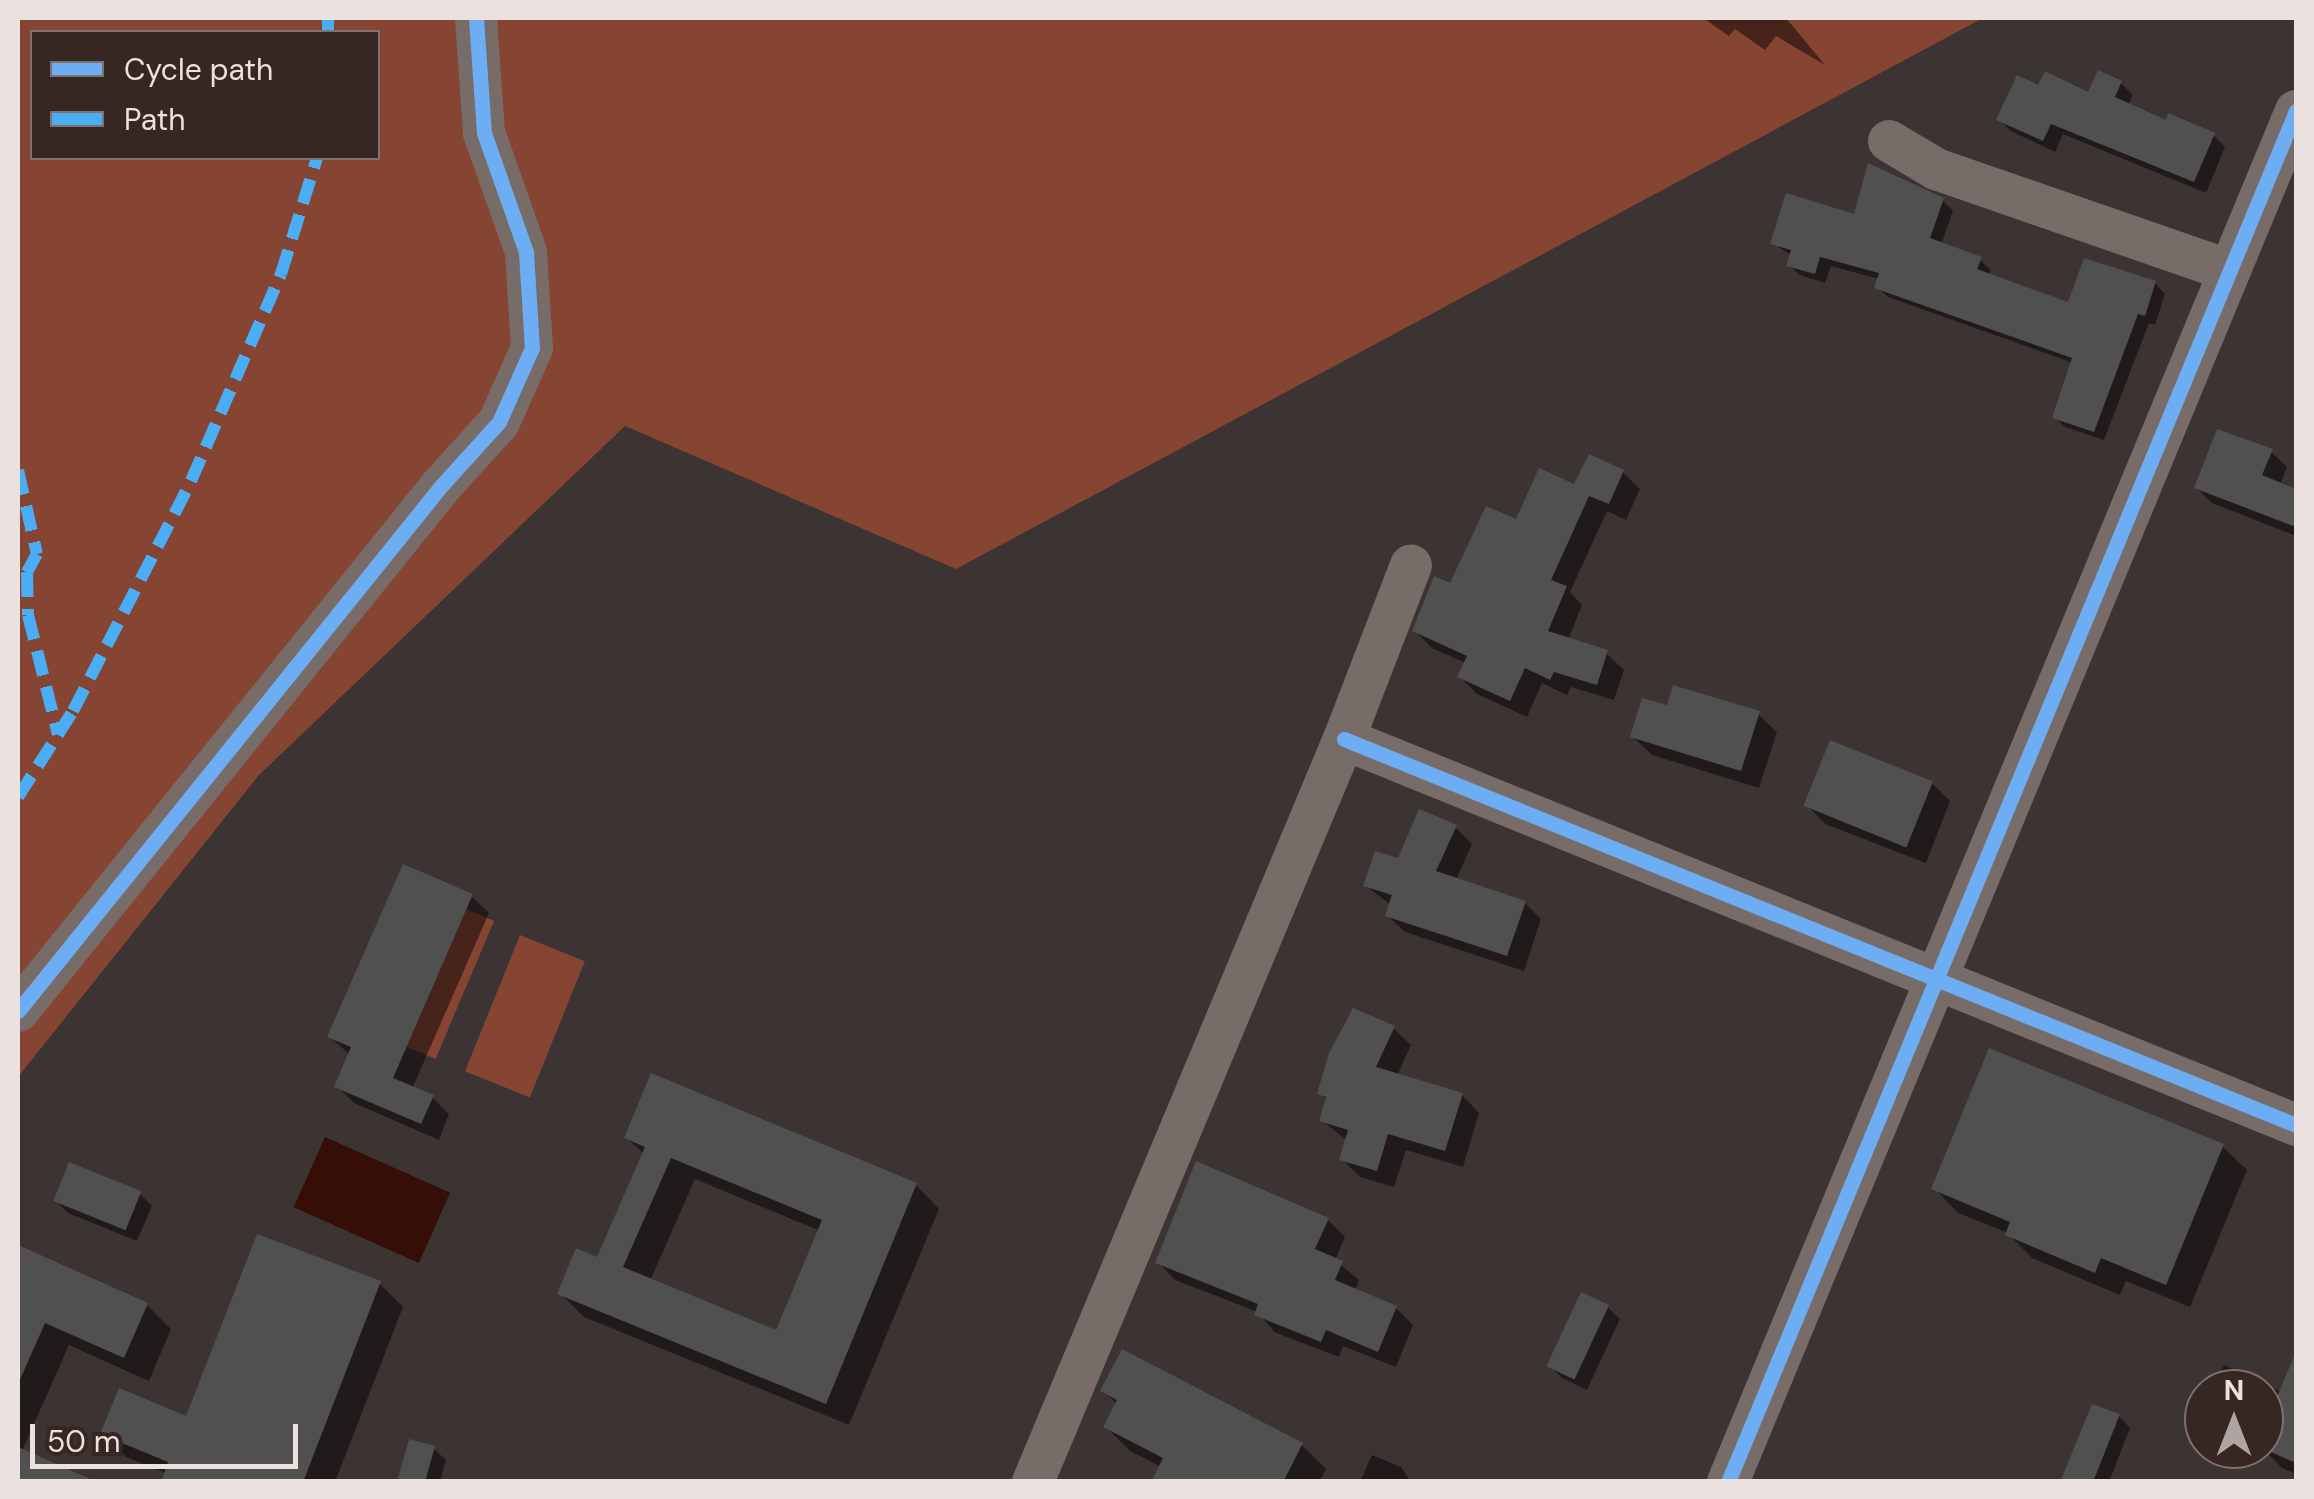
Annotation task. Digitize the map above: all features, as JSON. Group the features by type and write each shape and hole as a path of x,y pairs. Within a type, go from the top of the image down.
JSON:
{"street":[{"path":"18,1011 441,486 499,422 532,348 526,252 484,132 476,18"},
{"path":"1728,1482 2296,111"},
{"path":"1889,141 1936,169 2228,270"},
{"path":"1033,1482 1344,739 1411,565"},
{"path":"1344,739 2296,1125"}],"shaded area":[{"path":"18,18 1983,18 956,569 625,426 259,775 18,1077"},
{"path":"426,892 494,921 436,1059 367,1030"},
{"path":"520,935 585,961 530,1098 465,1071"},
{"path":"325,1137 450,1193 419,1263 294,1207"}],"building":[{"path":"2098,70 2122,81 2115,97 2166,120 2168,113 2215,133 2194,182 2051,124 2043,141 1996,120 2017,75 2038,85 2045,71 2088,92"},
{"path":"1868,163 1944,198 1930,238 1982,257 1977,269 2068,302 2084,258 2156,281 2145,316 2138,314 2094,432 2052,418 2072,358 1874,288 1879,273 1820,257 1815,274 1786,266 1791,250 1770,244 1786,193 1854,214"},
{"path":"2217,429 2273,449 2262,475 2296,489 2296,527 2194,488"},
{"path":"1589,454 1624,470 1609,504 1589,496 1551,580 1567,586 1548,631 1608,650 1597,685 1554,672 1550,680 1525,668 1510,701 1457,677 1467,656 1412,631 1434,576 1450,583 1486,506 1516,519 1539,468 1574,484"},
{"path":"1673,685 1760,711 1741,771 1630,737 1642,698 1667,705"},
{"path":"1830,740 1933,782 1906,847 1803,806"},
{"path":"1419,809 1457,825 1436,871 1526,901 1507,956 1385,916 1392,895 1363,886 1375,851 1398,858"},
{"path":"403,864 473,894 393,1078 434,1095 421,1124 334,1087 351,1047 327,1037"},
{"path":"1353,1008 1395,1026 1376,1067 1463,1093 1445,1151 1388,1134 1377,1171 1339,1160 1348,1130 1319,1121 1326,1097 1317,1094 1329,1053"},
{"path":"1989,1048 2224,1144 2166,1285 2101,1258 2095,1273 2005,1235 2010,1222 1931,1189"},
{"path":"651,1073 917,1183 826,1404 557,1294 576,1248 597,1257 645,1147 624,1138","holes":["671,1158 822,1220 776,1330 623,1267"]},
{"path":"1196,1161 1329,1218 1315,1249 1343,1261 1335,1280 1397,1306 1378,1352 1326,1330 1321,1342 1254,1315 1258,1304 1155,1263"},
{"path":"69,1162 141,1191 126,1230 53,1201"},
{"path":"257,1234 381,1281 303,1482 161,1482 168,1462 100,1434 119,1388 186,1416"},
{"path":"18,1245 148,1303 124,1358 45,1323 18,1384"},
{"path":"1581,1292 1609,1305 1574,1379 1546,1366"},
{"path":"1122,1349 1303,1443 1283,1482 1151,1482 1163,1458 1103,1427 1117,1400 1100,1391"},
{"path":"2296,1352 2296,1463 2284,1458 2284,1380"},
{"path":"2092,1404 2120,1414 2093,1482 2060,1482"},
{"path":"409,1439 435,1446 425,1482 397,1482"},
{"path":"18,1447 97,1482 18,1482"}],"marked path":[{"path":"328,18 328,30"},
{"path":"18,797 73,711 191,481 281,274 316,160"},
{"path":"18,470 37,554 27,572 28,615 58,734"}],"cycle path":[{"path":"18,1011 441,486 499,422 532,348 526,252 484,133 476,18"},
{"path":"1728,1482 2296,111"},
{"path":"1344,739 2296,1125"}]}
